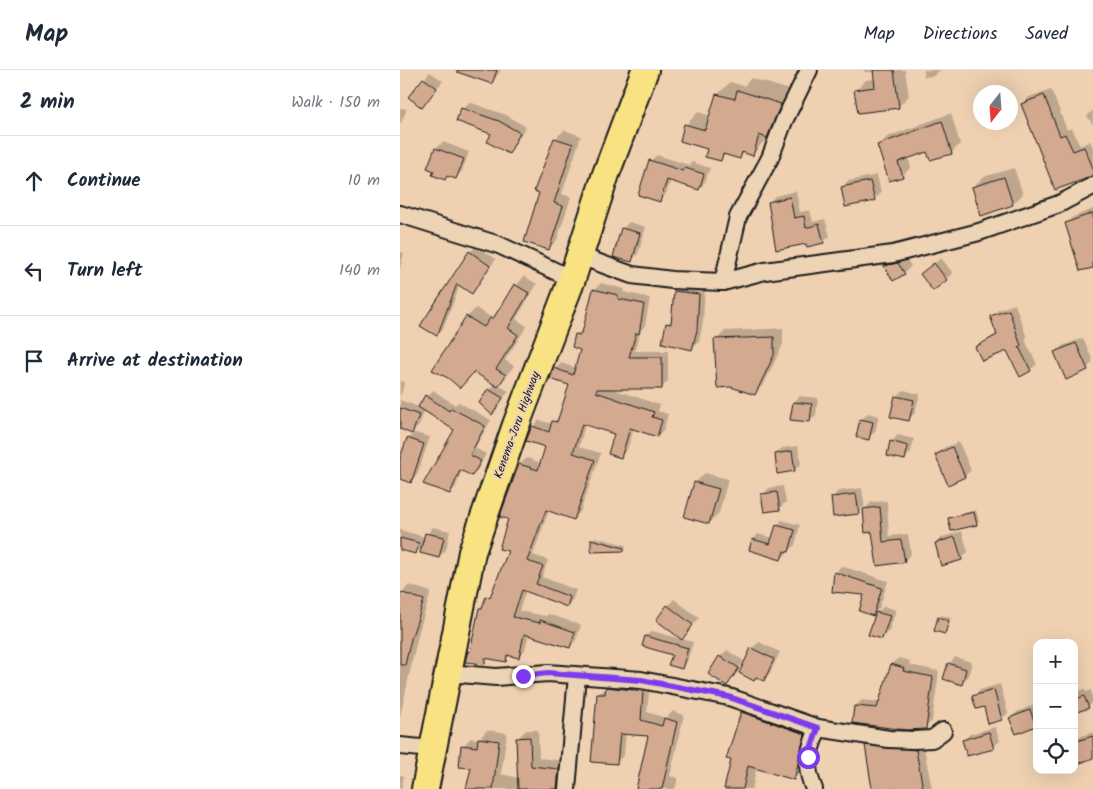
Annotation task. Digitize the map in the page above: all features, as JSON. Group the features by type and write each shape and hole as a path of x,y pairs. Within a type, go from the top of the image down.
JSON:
{"highway":[{"name":"Kenema-Joru Highway","path":"425,789 472,552 513,434 576,268 606,174 644,70"}],"street":[{"path":"723,282 738,217 770,158 784,121 809,70"},
{"path":"400,214 499,246 576,268 672,280 723,282 766,271 894,254 979,232 1059,204 1093,186"},
{"path":"448,673 496,677 548,673 641,680 708,692 818,728 889,739 914,740 932,739 943,730"},
{"path":"567,789 577,676"},
{"path":"814,789 808,774 808,757 818,728"},
{"path":"400,746 432,749"}],"building":[{"path":"457,70 497,70 492,84 457,72"},
{"path":"873,70 894,70 899,108 858,113 854,90 875,87"},
{"path":"423,78 437,88 422,108 408,97"},
{"path":"737,90 781,104 767,138 759,135 753,156 742,152 740,159 723,154 721,161 705,157 707,149 680,141 684,124 705,130 716,94 735,99"},
{"path":"1044,95 1060,136 1065,134 1073,151 1084,147 1093,168 1093,176 1055,190 1021,104"},
{"path":"461,108 499,121 520,133 509,154 487,142 491,134 456,121"},
{"path":"942,121 952,154 930,160 927,152 898,162 903,177 889,181 877,145"},
{"path":"554,138 573,144 554,203 563,206 549,250 524,242 539,193 534,191"},
{"path":"435,148 464,159 456,179 447,176 445,180 432,175 434,171 427,168"},
{"path":"649,160 683,171 685,168 704,174 699,190 667,180 660,202 638,195"},
{"path":"1004,177 1013,205 981,216 972,187"},
{"path":"870,181 875,201 845,207 841,187"},
{"path":"790,197 794,218 804,216 806,228 819,224 824,243 807,247 806,244 776,250 768,202"},
{"path":"1093,213 1093,268 1080,271 1065,223"},
{"path":"621,228 640,233 632,262 613,257"},
{"path":"469,251 490,266 472,294 457,284 437,336 420,326"},
{"path":"898,263 905,274 893,281 884,266"},
{"path":"934,263 947,280 933,291 920,274"},
{"path":"514,284 529,293 508,328 518,335 496,369 506,375 498,387 474,372 460,388 448,378 432,370 466,316 484,327 491,317 493,319"},
{"path":"593,289 618,295 618,299 644,304 639,334 636,333 629,357 662,357 662,389 597,389 596,392 654,412 652,417 662,420 657,437 630,428 621,458 608,454 614,434 582,424 573,453 595,460 574,520 546,510 527,561 543,566 536,584 570,597 567,607 522,590 513,617 540,623 540,620 575,632 570,648 524,634 519,658 507,655 506,662 485,658 485,664 465,662 468,651 470,652 479,608 482,608 486,596 490,597 508,551 499,549 508,519 500,517 501,513 519,464 538,470 545,447 526,441 532,426 549,432 552,421 557,422 569,385 550,379 554,368 573,375 580,350 572,347 575,334 580,335 583,329"},
{"path":"674,291 699,294 697,330 692,350 662,343 666,323 671,324"},
{"path":"1009,310 1021,346 1019,347 1031,371 1020,377 1007,351 982,361 975,347 997,335 990,316"},
{"path":"774,337 774,355 755,395 731,387 717,388 714,339"},
{"path":"1076,343 1088,370 1066,380 1054,352"},
{"path":"488,389 503,398 492,415 479,403"},
{"path":"425,395 449,411 451,408 485,426 470,455 481,461 472,476 460,470 450,494 423,484 454,430 418,407"},
{"path":"895,396 914,400 909,421 890,417"},
{"path":"793,402 812,404 810,422 790,420"},
{"path":"400,408 419,415 412,434 400,429"},
{"path":"860,419 873,422 869,440 856,437"},
{"path":"407,438 424,444 411,483 400,479 400,458"},
{"path":"890,441 908,446 905,460 887,456"},
{"path":"952,447 965,477 948,485 935,455"},
{"path":"792,451 795,471 777,474 775,454"},
{"path":"694,482 719,489 709,524 684,517"},
{"path":"777,492 780,510 764,512 761,494"},
{"path":"856,494 859,514 833,517 831,497"},
{"path":"880,507 883,542 901,540 905,562 877,566 872,532 865,533 863,509"},
{"path":"974,512 977,525 951,531 948,518"},
{"path":"776,525 795,530 789,552 784,551 781,560 749,550 752,539 770,544"},
{"path":"425,533 444,537 439,558 420,553"},
{"path":"955,537 962,560 941,566 935,543"},
{"path":"400,538 419,543 416,554 400,550"},
{"path":"591,539 624,548 624,551 591,552"},
{"path":"834,572 882,588 873,616 859,611 864,595 832,592"},
{"path":"400,592 424,600 411,639 405,665 400,665"},
{"path":"667,605 693,625 682,640 656,620"},
{"path":"876,612 890,616 882,639 868,635"},
{"path":"938,617 949,621 945,634 934,631"},
{"path":"645,636 688,648 682,669 668,665 672,655 642,646"},
{"path":"751,648 774,659 764,681 756,677 754,681 739,673"},
{"path":"719,656 739,668 727,686 708,674"},
{"path":"948,663 966,669 962,685 943,679"},
{"path":"891,664 904,668 903,671 933,677 926,729 906,730 852,723 854,706 877,708"},
{"path":"606,687 643,691 641,720 662,726 664,718 677,722 662,789 636,789 648,736 620,734 617,764 591,762 597,694 605,694"},
{"path":"994,690 1002,720 988,724 984,707 976,709 972,696"},
{"path":"1084,696 1089,708 1078,712 1078,698"},
{"path":"1030,710 1033,718 1033,727 1016,734 1009,718"},
{"path":"741,712 805,734 794,780 748,766 743,789 724,789 731,760 726,759"},
{"path":"989,732 994,749 967,756 962,740"},
{"path":"1093,736 1093,758 1078,764 1078,741"},
{"path":"530,737 531,766 559,769 557,789 518,789 516,738"},
{"path":"478,738 499,741 493,789 466,789 471,768 459,767 461,745 477,747"},
{"path":"865,745 916,750 923,789 872,789"}],"route":[{"path":"523,676 548,673 641,680 729,697 818,728 808,757"}]}
